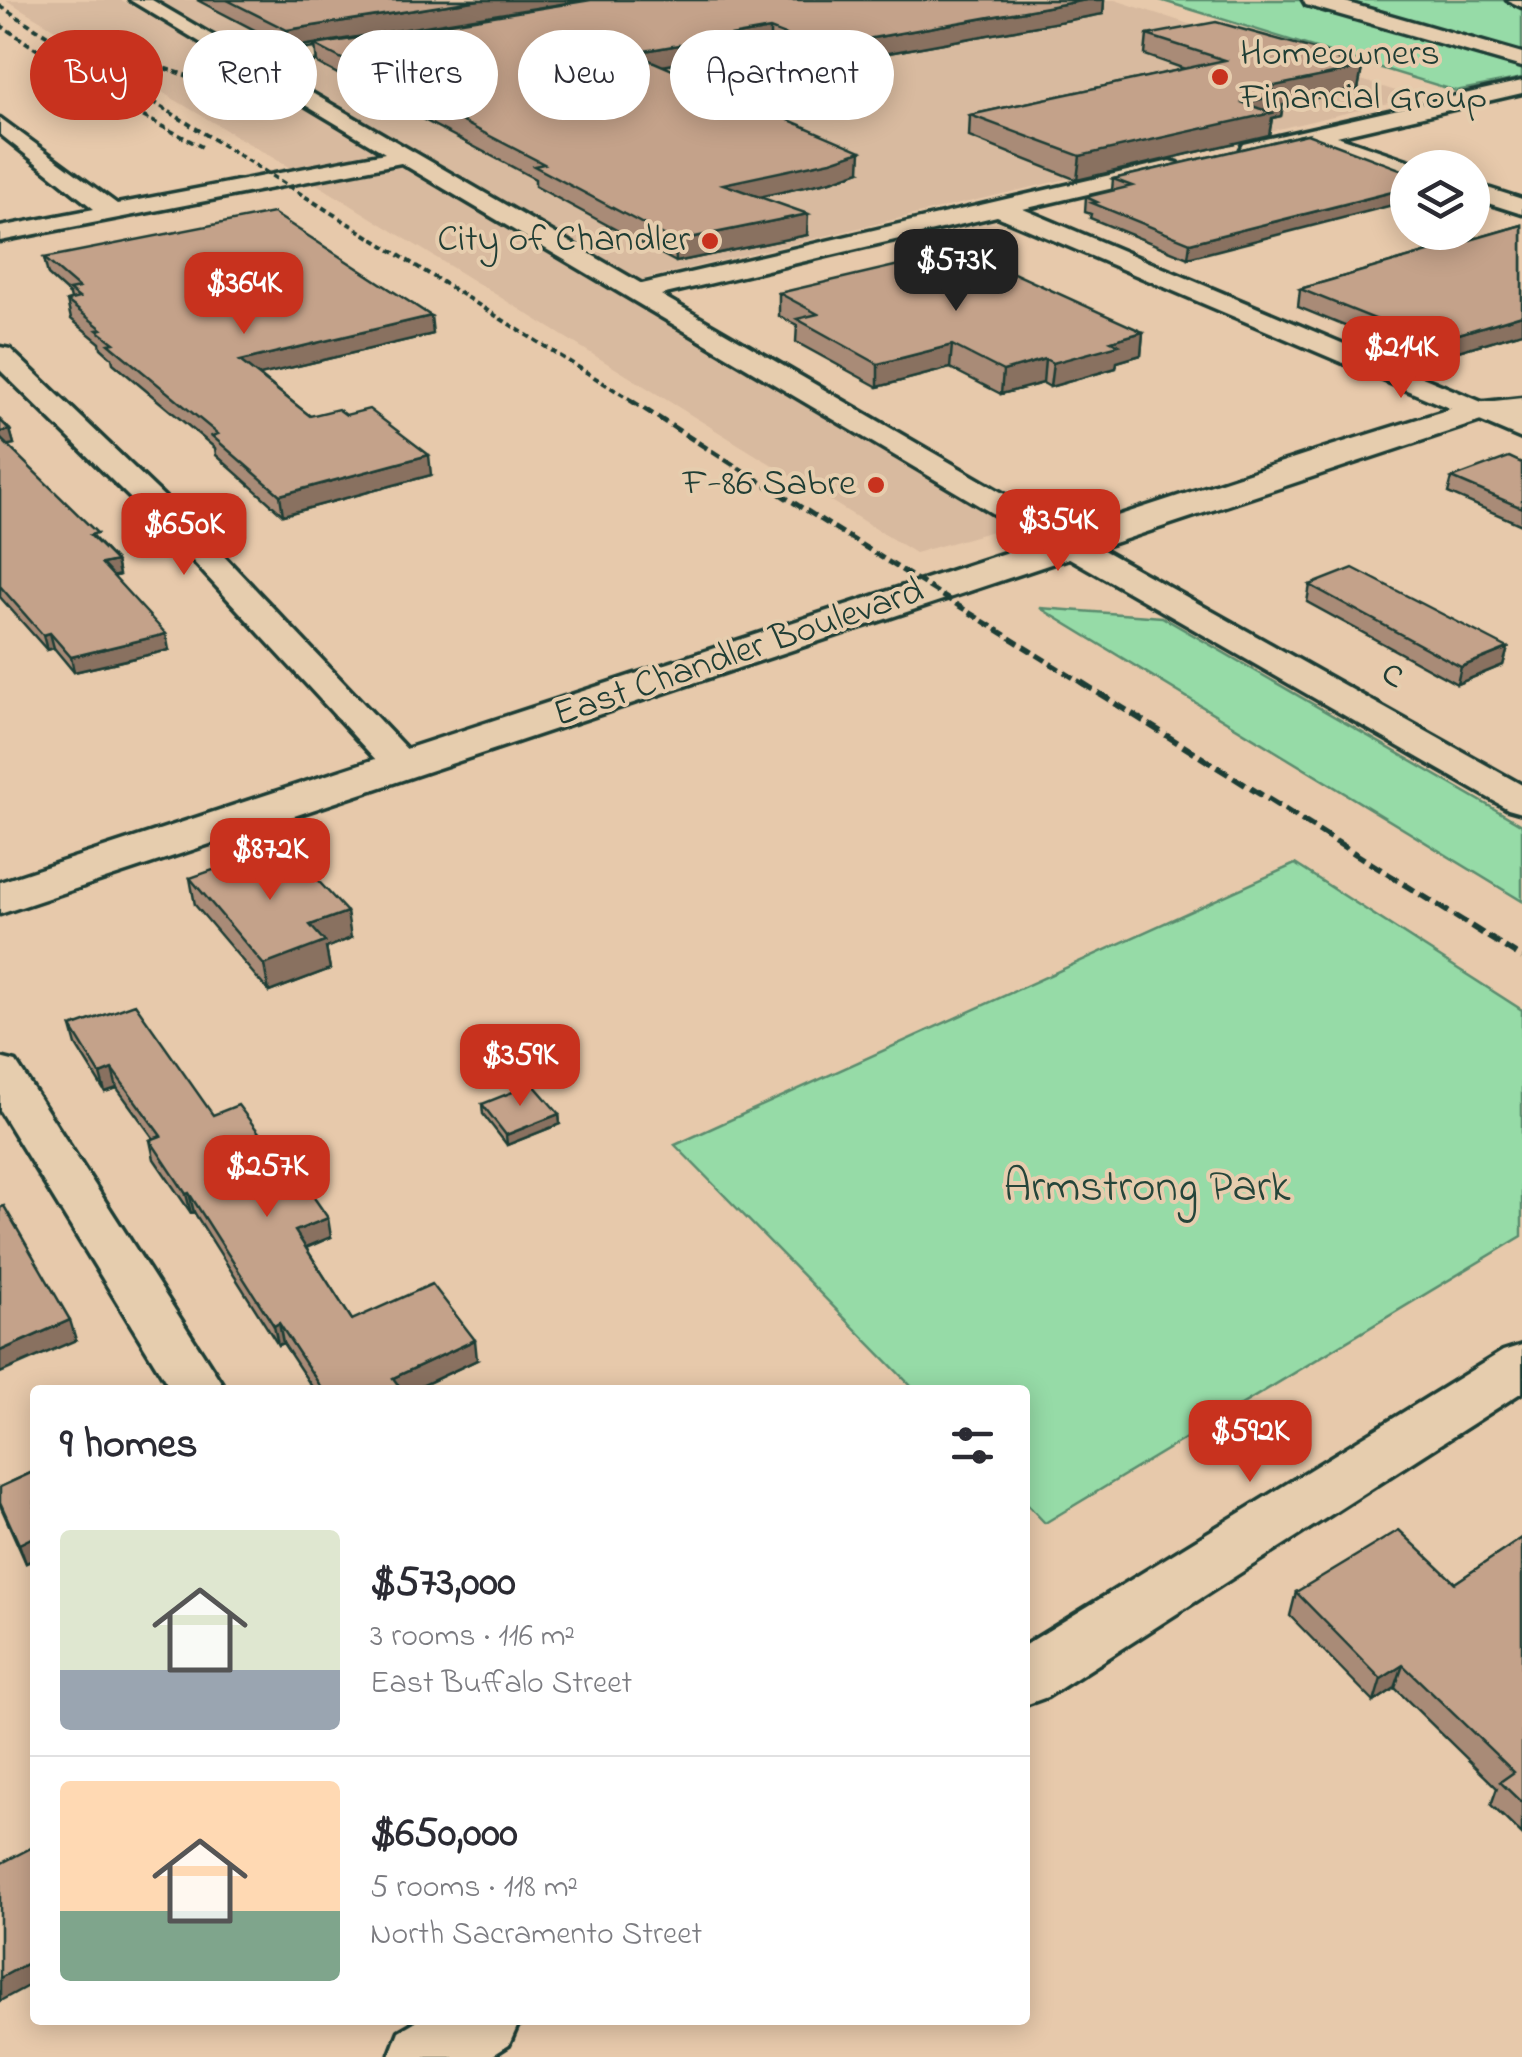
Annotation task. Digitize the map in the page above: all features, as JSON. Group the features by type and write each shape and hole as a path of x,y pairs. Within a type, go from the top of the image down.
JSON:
{"main road":[{"path":"1314,0 1522,60"},
{"path":"1351,0 1522,49"},
{"name":"East Chandler Boulevard","path":"1478,411 1500,390 1522,383"},
{"name":"East Chandler Boulevard","path":"0,899 1478,411 1522,410"}],"street":[{"name":"c","path":"139,0 190,30"},
{"path":"1226,154 1522,87"},
{"name":"c","path":"317,105 1067,544 1522,800"},
{"path":"0,124 112,212"},
{"path":"1312,134 1390,162"},
{"path":"0,234 404,156"},
{"path":"636,293 1188,164"},
{"path":"1490,196 1522,207"},
{"path":"999,208 1522,430"},
{"path":"0,355 191,540 402,766"},
{"path":"0,1073 196,1385"},
{"path":"1030,1675 1522,1365"},
{"path":"425,2057 476,2025"}],"shaded area":[{"path":"6,0 121,0 146,14 173,10 158,0 594,0 411,30 337,30 337,42 317,45 317,30 183,30 183,105 163,93 163,30 57,30"},
{"path":"698,0 1115,0 1414,97 647,278 637,293 1028,521 915,553 209,120 317,120 317,64 337,61 337,120 498,120 498,34 518,30 518,120 650,120 650,30 521,30"}],"green space":[{"path":"1160,0 1504,0 1522,5 1522,78 1456,91"},
{"path":"1040,608 1162,617 1522,825 1522,901"},
{"name":"Armstrong Park","path":"1295,864 1522,1010 1522,1236 1045,1523 1030,1507 1030,1385 910,1385 675,1145"}],"building":[{"path":"227,0 479,0 287,30"},
{"path":"591,0 1086,0 894,34 894,30 670,30 670,47 650,50 650,30 518,30 518,120 650,120 650,60 670,69 670,120 789,120 861,151 723,184 808,214 675,241 534,166 544,164 459,120 498,120 498,30 407,30"},
{"path":"1216,22 1349,59 1340,61 1362,68 1265,88 1284,94 1244,103 1272,113 1080,156 970,115 1225,60 1147,35"},
{"path":"337,41 337,56 317,46"},
{"path":"1307,134 1390,165 1390,193 1190,243 1092,203 1097,202 1086,197 1132,186 1113,179"},
{"path":"273,213 431,316 240,361 310,416 338,409 346,415 369,409 429,455 280,495 212,436 218,434 109,344 114,343 97,330 102,329 67,301 79,298 69,290 79,288 44,258"},
{"path":"1522,225 1522,315 1432,342 1300,289 1435,250 1490,250 1490,234"},
{"path":"963,250 1143,332 1111,341 1119,345 1053,363 1045,359 1003,371 952,345 878,364 797,319 818,314 779,293"},
{"path":"0,438 97,533 90,535 116,561 102,564 166,634 71,657 50,633 43,635 0,586"},
{"path":"1509,457 1522,463 1522,508 1452,478"},
{"path":"1353,568 1508,648 1461,667 1310,585"},
{"path":"285,845 347,912 310,925 325,942 264,965 190,878"},
{"path":"135,1004 213,1115 238,1105 285,1167 291,1164 328,1218 295,1231 352,1320 432,1284 475,1340 393,1378 398,1385 320,1385 279,1323 274,1326 189,1193 186,1194 150,1140 161,1136 112,1069 100,1074 71,1027"},
{"path":"533,1084 559,1114 506,1135 482,1104"},
{"path":"4,1206 70,1320 0,1351 0,1208"},
{"path":"30,1473 30,1538 19,1544 0,1502 0,1487"},
{"path":"1399,1530 1455,1583 1522,1538 1522,1803 1500,1782 1514,1772 1403,1665 1381,1679 1296,1592"},
{"path":"30,1849 30,1962 0,1978 0,1864"}],"railway":[{"path":"0,6 634,402"},
{"path":"0,25 121,105 204,148"},
{"path":"163,68 183,74"},
{"path":"630,400 1085,685"},
{"path":"1081,682 1522,958"}],"place":[{"name":"Homeowners Financial Group","path":"1220,77"},
{"name":"City of Chandler","path":"710,241"},
{"name":"F-86 Sabre","path":"876,485"}]}
